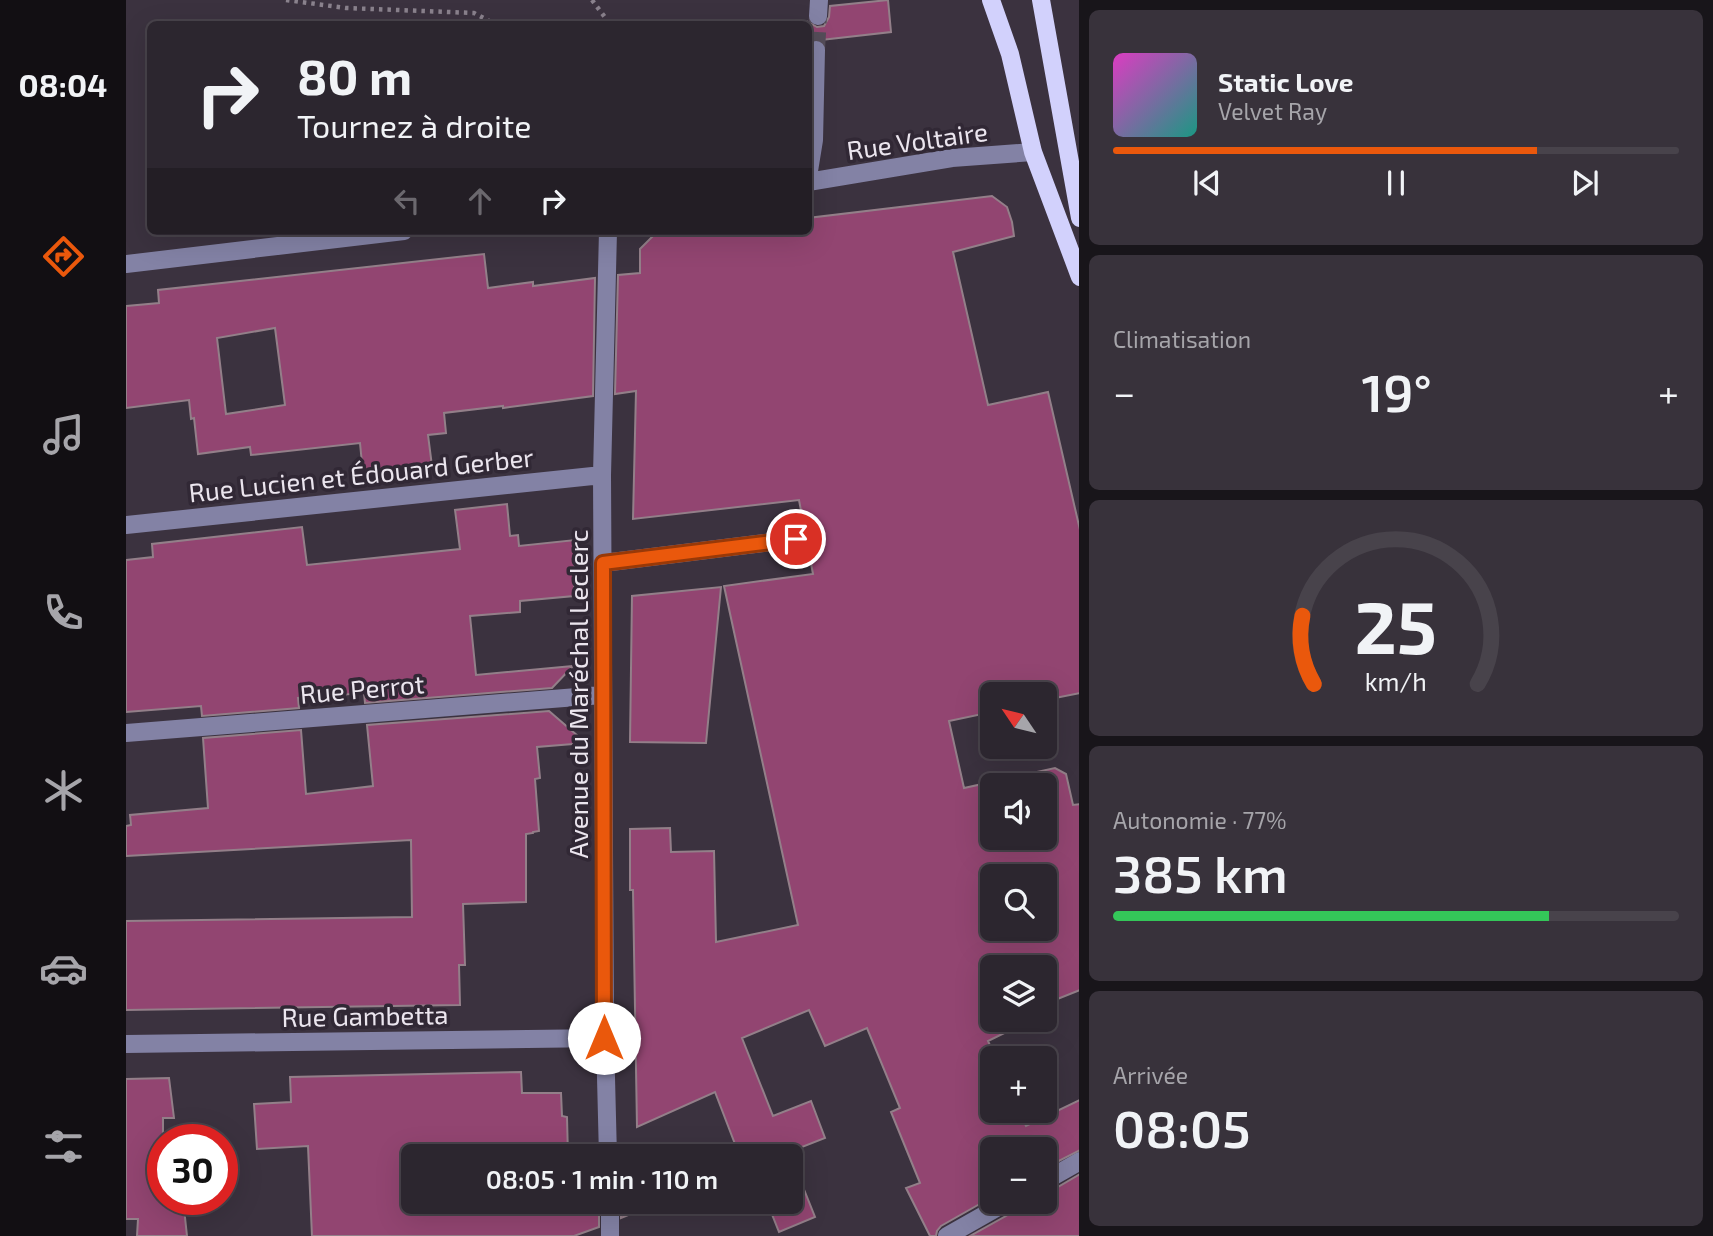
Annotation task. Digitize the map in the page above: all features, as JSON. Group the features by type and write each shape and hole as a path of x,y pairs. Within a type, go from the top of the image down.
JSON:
{"main road":[{"path":"991,0 1010,54 1033,152 1079,274"},
{"path":"1041,0 1079,212"}],"street":[{"path":"812,153 816,50"},
{"name":"Rue Voltaire","path":"812,178 952,158 1033,152"},
{"path":"126,264 370,235"},
{"name":"Avenue du Maréchal Leclerc","path":"608,235 602,475 604,1038 608,1144"},
{"name":"Rue Lucien et Édouard Gerber","path":"126,525 602,475"},
{"path":"603,563 796,539"},
{"name":"Rue Perrot","path":"126,733 602,695"},
{"name":"Rue Gambetta","path":"126,1044 604,1038"},
{"path":"1057,1174 1079,1162"},
{"path":"610,1214 610,1236"},
{"path":"947,1236 986,1214"}],"path":[{"path":"286,0 346,8 474,13 489,21"},
{"path":"592,0 608,21"}],"building":[{"path":"888,0 891,32 812,40 812,24 824,26 829,17 830,6"},
{"path":"992,196 1007,207 1012,222 1014,236 953,252 988,405 1048,392 1079,526 1079,693 1057,698 1057,682 980,682 980,715 949,721 964,788 980,784 980,850 1057,850 1057,773 1032,773 1055,768 1066,774 1073,805 1079,804 1079,990 1057,999 1057,955 980,955 980,1032 1007,1032 988,1041 990,1046 980,1046 980,1123 1025,1123 1026,1126 1032,1123 1057,1123 1057,1111 1079,1100 1079,1151 1057,1162 1057,1137 980,1137 980,1204 941,1226 936,1236 930,1236 906,1188 920,1183 891,1112 900,1108 867,1028 825,1046 809,1010 742,1038 773,1116 811,1101 825,1138 803,1147 803,1144 735,1144 715,1092 637,1127 630,829 670,828 671,852 714,851 716,942 798,925 724,586 813,574 799,500 633,519 636,391 615,394 618,275 640,273 640,249 654,235 812,235 812,218"},
{"path":"484,254 488,288 533,282 533,286 595,278 593,396 444,413 446,433 428,435 432,466 363,474 360,443 251,455 250,447 198,454 189,400 126,408 126,306 159,303 158,290","holes":["275,328 285,405 226,414 217,338"]},
{"path":"507,504 510,536 518,535 519,546 575,540 574,596 520,601 520,612 470,616 476,675 573,666 552,688 365,703 364,693 298,698 299,708 202,716 201,706 126,712 126,560 153,557 152,544 302,527 307,565 460,549 455,510"},
{"path":"721,587 706,743 630,742 632,596"},
{"path":"549,711 586,743 537,747 540,778 535,779 539,831 526,834 526,902 463,904 465,965 459,965 460,1005 126,1010 126,921 412,917 411,840 126,856 126,826 131,825 130,815 208,808 203,738 301,730 306,794 373,786 367,725"},
{"path":"521,1072 522,1093 561,1093 562,1116 567,1117 568,1144 401,1144 401,1214 599,1214 599,1227 574,1236 312,1236 308,1146 257,1149 254,1104 291,1102 290,1077"},
{"path":"169,1078 174,1118 163,1118 163,1124 147,1124 147,1215 185,1215 187,1236 137,1236 138,1219 126,1219 126,1079"},
{"path":"1079,1175 1079,1236 970,1236 1009,1214 1057,1214 1057,1187"},
{"path":"803,1187 815,1217 779,1232 772,1214 803,1214"}],"tunnel":[{"path":"816,50 818,16"}],"route":[{"path":"604,1038 603,563 796,539"}]}
